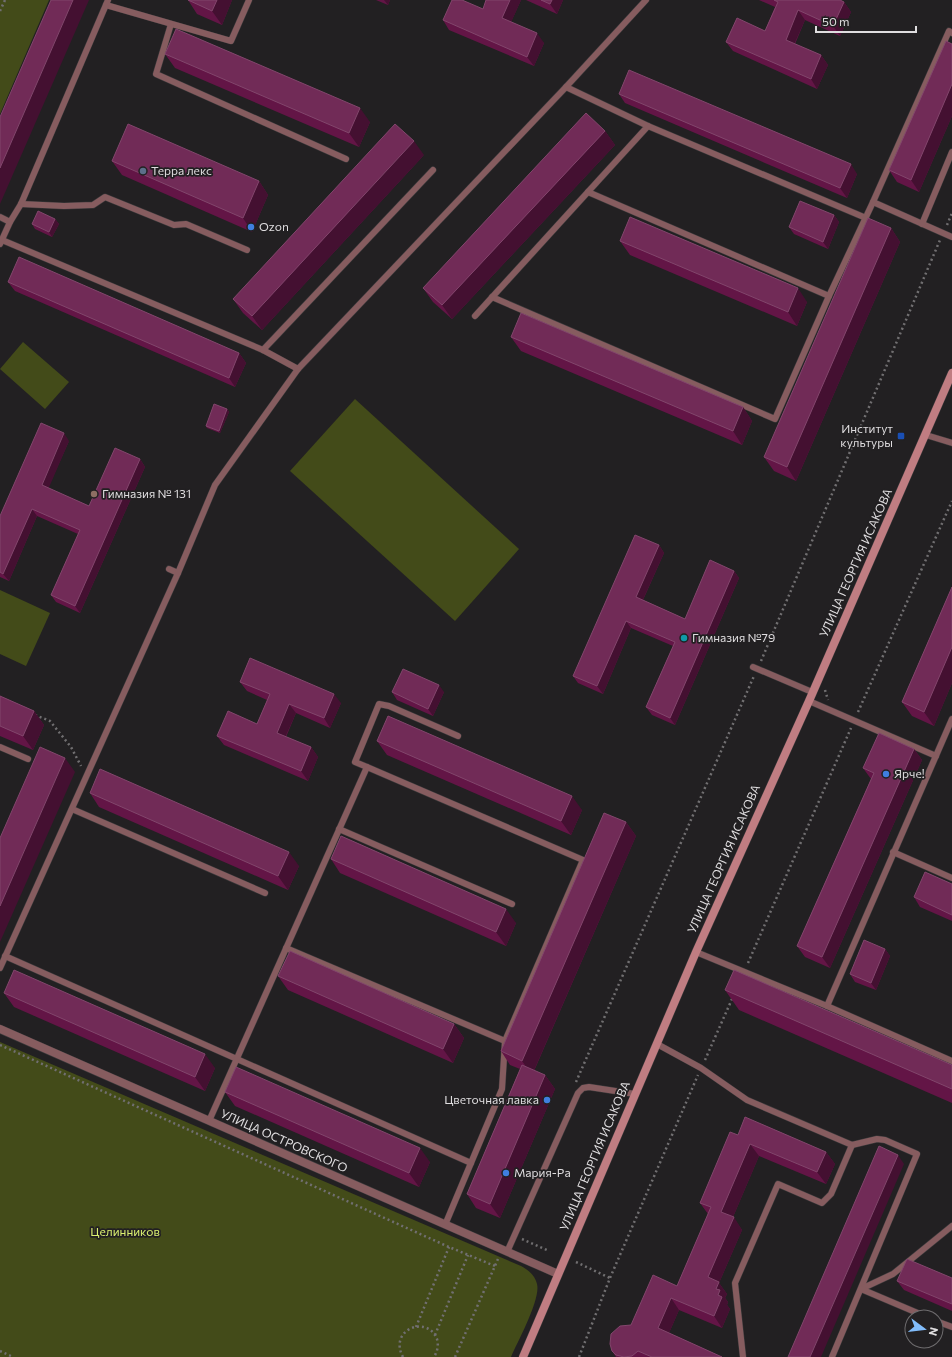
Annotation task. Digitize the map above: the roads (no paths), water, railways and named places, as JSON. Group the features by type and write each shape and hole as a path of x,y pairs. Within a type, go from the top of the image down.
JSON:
{"street":[{"name":"УЛИЦА ГЕОРГИЯ ИСАКОВА","path":"523,1357 696,952 809,701 952,373"},
{"name":"УЛИЦА ОСТРОВСКОГО","path":"0,1029 558,1274"}],"lane":[{"path":"249,0 231,41 171,24 107,2 20,204 1,242 263,350 298,369"},
{"path":"0,968 178,572 215,485 298,369 566,87 646,0"},
{"path":"171,24 156,74 346,159"},
{"path":"492,297 775,419 949,31 952,33"},
{"path":"566,87 648,126 866,218"},
{"path":"475,316 648,126"},
{"path":"922,224 952,152"},
{"path":"263,350 433,170"},
{"path":"588,192 829,296"},
{"path":"20,204 64,206 93,205 105,197 174,225 186,224 247,250"},
{"path":"873,202 952,237"},
{"path":"0,217 10,222"},
{"path":"926,435 952,443"},
{"path":"169,569 178,572"},
{"path":"756,668 812,692"},
{"path":"809,701 936,756"},
{"path":"444,1225 502,1089 505,1041 583,860 355,762 379,704 389,706 458,736"},
{"path":"827,1006 952,719"},
{"path":"0,747 28,759"},
{"path":"209,1121 367,767"},
{"path":"72,809 264,893"},
{"path":"339,829 512,904"},
{"path":"893,852 952,878"},
{"path":"286,948 505,1041"},
{"path":"696,952 827,1006 952,1061"},
{"path":"5,956 470,1163"},
{"path":"657,1044 701,1068 748,1100 852,1145 876,1139 885,1140 917,1154 832,1357"},
{"path":"505,1251 514,1236 578,1093 583,1088 589,1087 635,1094"},
{"path":"743,1357 735,1283 778,1184 822,1203 831,1194 852,1145"},
{"path":"861,1289 893,1274 952,1226"},
{"path":"861,1289 909,1309"}],"place":[{"name":"Терра лекс","path":"143,171"},
{"name":"Ozon","path":"251,227"},
{"name":"Институт культуры","path":"901,436"},
{"name":"Гимназия № 131","path":"94,494"},
{"name":"Гимназия №79","path":"684,638"},
{"name":"Ярче!","path":"886,774"},
{"name":"Цветочная лавка","path":"547,1100"},
{"name":"Мария-Ра","path":"506,1173"}],"park label":[{"name":"Целинников","path":"125,1232"}]}
